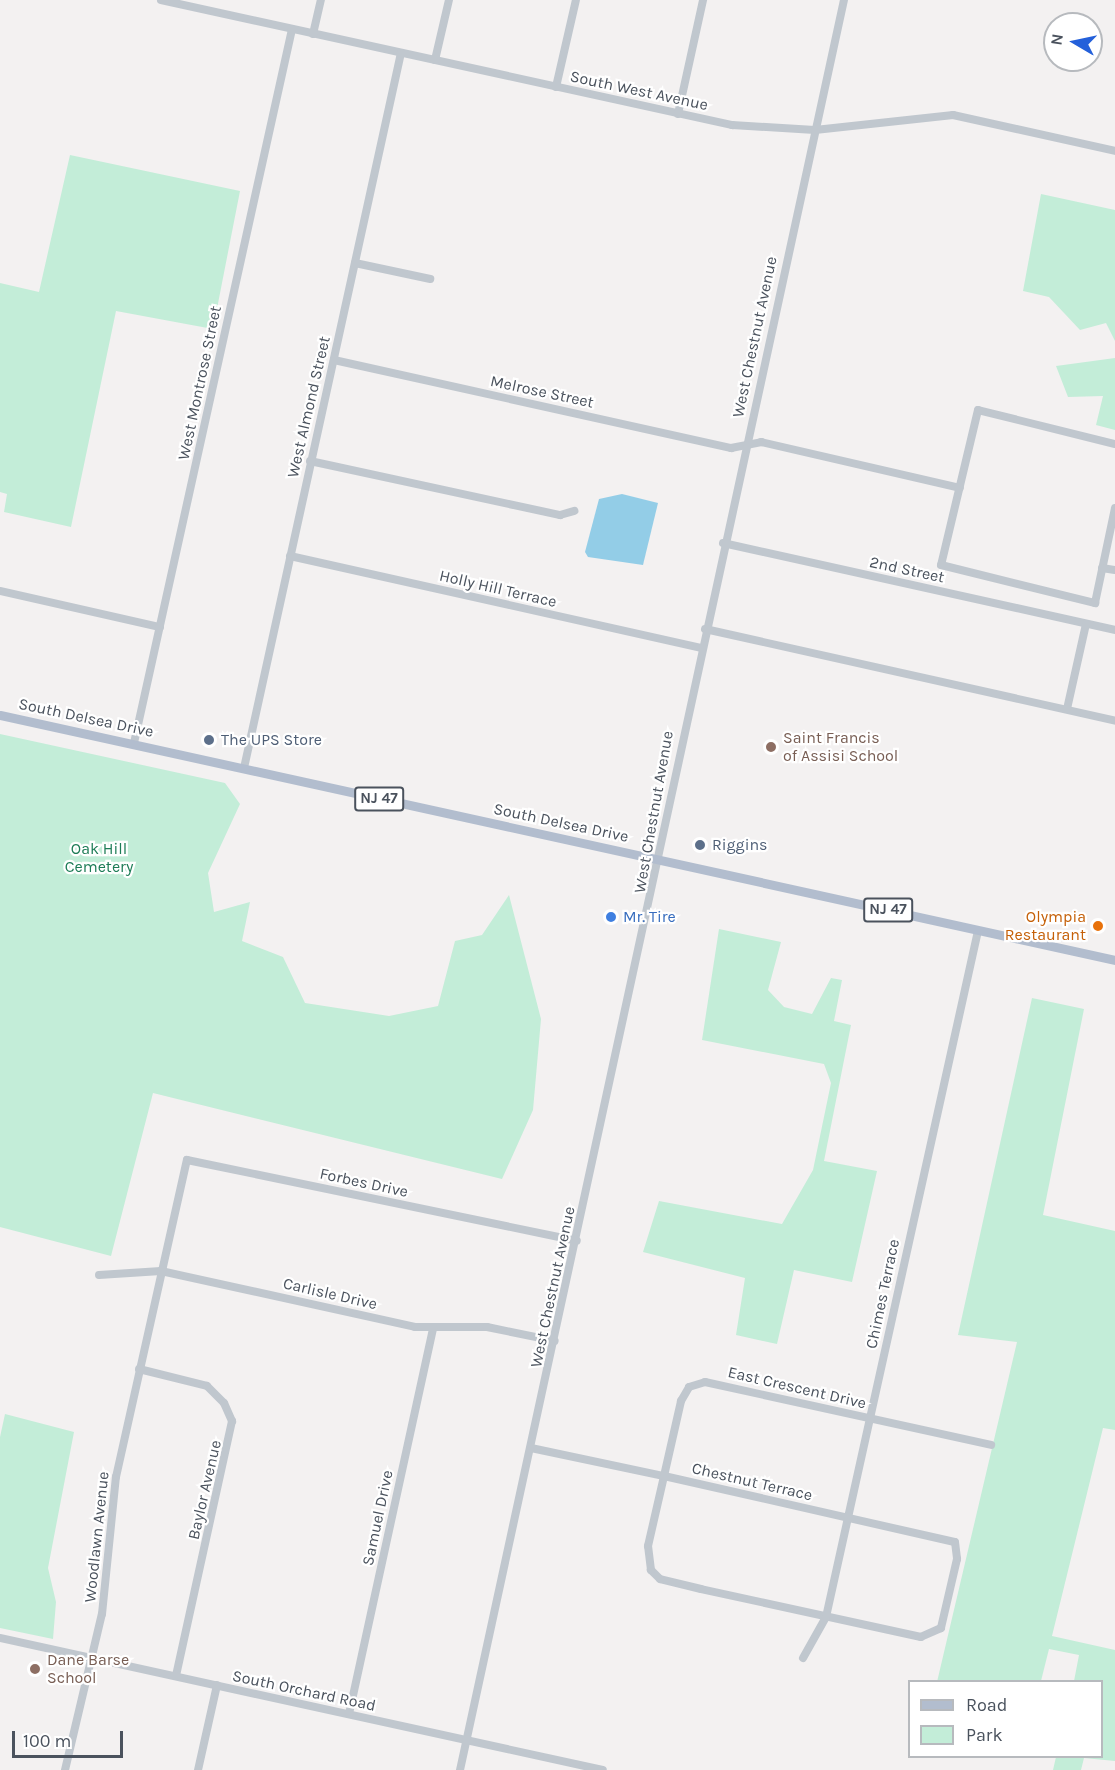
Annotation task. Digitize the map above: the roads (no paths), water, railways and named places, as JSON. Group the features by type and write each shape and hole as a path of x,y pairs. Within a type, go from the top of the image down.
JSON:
{"main road":[{"name":"South Delsea Drive","path":"0,715 1115,960"}],"street":[{"name":"South West Avenue","path":"161,0 192,3 313,34 678,114 763,129 815,130 953,115 1115,151"},
{"path":"313,34 321,0"},
{"path":"435,60 449,0"},
{"path":"556,87 576,0"},
{"path":"678,114 703,0"},
{"name":"West Chestnut Avenue","path":"460,1770 660,860 700,648 844,0"},
{"name":"West Montrose Street","path":"134,743 292,29"},
{"name":"West Almond Street","path":"244,768 401,53"},
{"path":"355,262 430,279"},
{"name":"Melrose Street","path":"334,360 731,448 761,442 960,488"},
{"path":"1115,444 978,410 941,565 1095,603 1115,508"},
{"path":"310,461 560,515 574,511"},
{"name":"2nd Street","path":"723,543 1115,630"},
{"name":"Holly Hill Terrace","path":"290,556 700,648"},
{"path":"1102,567 1115,570"},
{"path":"0,591 160,627"},
{"path":"1067,709 1086,624"},
{"path":"705,629 1115,721"},
{"name":"Chimes Terrace","path":"803,1658 826,1617 978,931"},
{"name":"Forbes Drive","path":"178,1201 187,1160 577,1241"},
{"name":"Woodlawn Avenue","path":"65,1770 107,1577 113,1494 178,1201"},
{"name":"Carlisle Drive","path":"99,1275 161,1271 433,1328 487,1327 555,1341"},
{"name":"Samuel Drive","path":"349,1714 433,1328"},
{"name":"Baylor Avenue","path":"139,1369 207,1386 224,1402 232,1421 176,1676"},
{"name":"East Crescent Drive","path":"664,1476 681,1401 699,1382 991,1445"},
{"name":"Chestnut Terrace","path":"531,1448 950,1540 958,1552 941,1628 925,1637 826,1617"},
{"path":"664,1476 648,1554 651,1570 660,1579 826,1617"},
{"name":"South Orchard Road","path":"0,1638 603,1770"},
{"path":"198,1770 217,1685"}],"water":[{"path":"622,494 658,503 643,565 588,557 585,552 599,499"}],"place":[{"name":"The UPS Store","path":"209,740"},
{"name":"Saint Francis of Assisi School","path":"771,747"},
{"name":"Riggins","path":"700,845"},
{"name":"Mr. Tire","path":"611,917"},
{"name":"Olympia Restaurant","path":"1098,926"},
{"name":"Dane Barse School","path":"35,1669"}],"park label":[{"name":"Oak Hill Cemetery","path":"99,858"}]}
